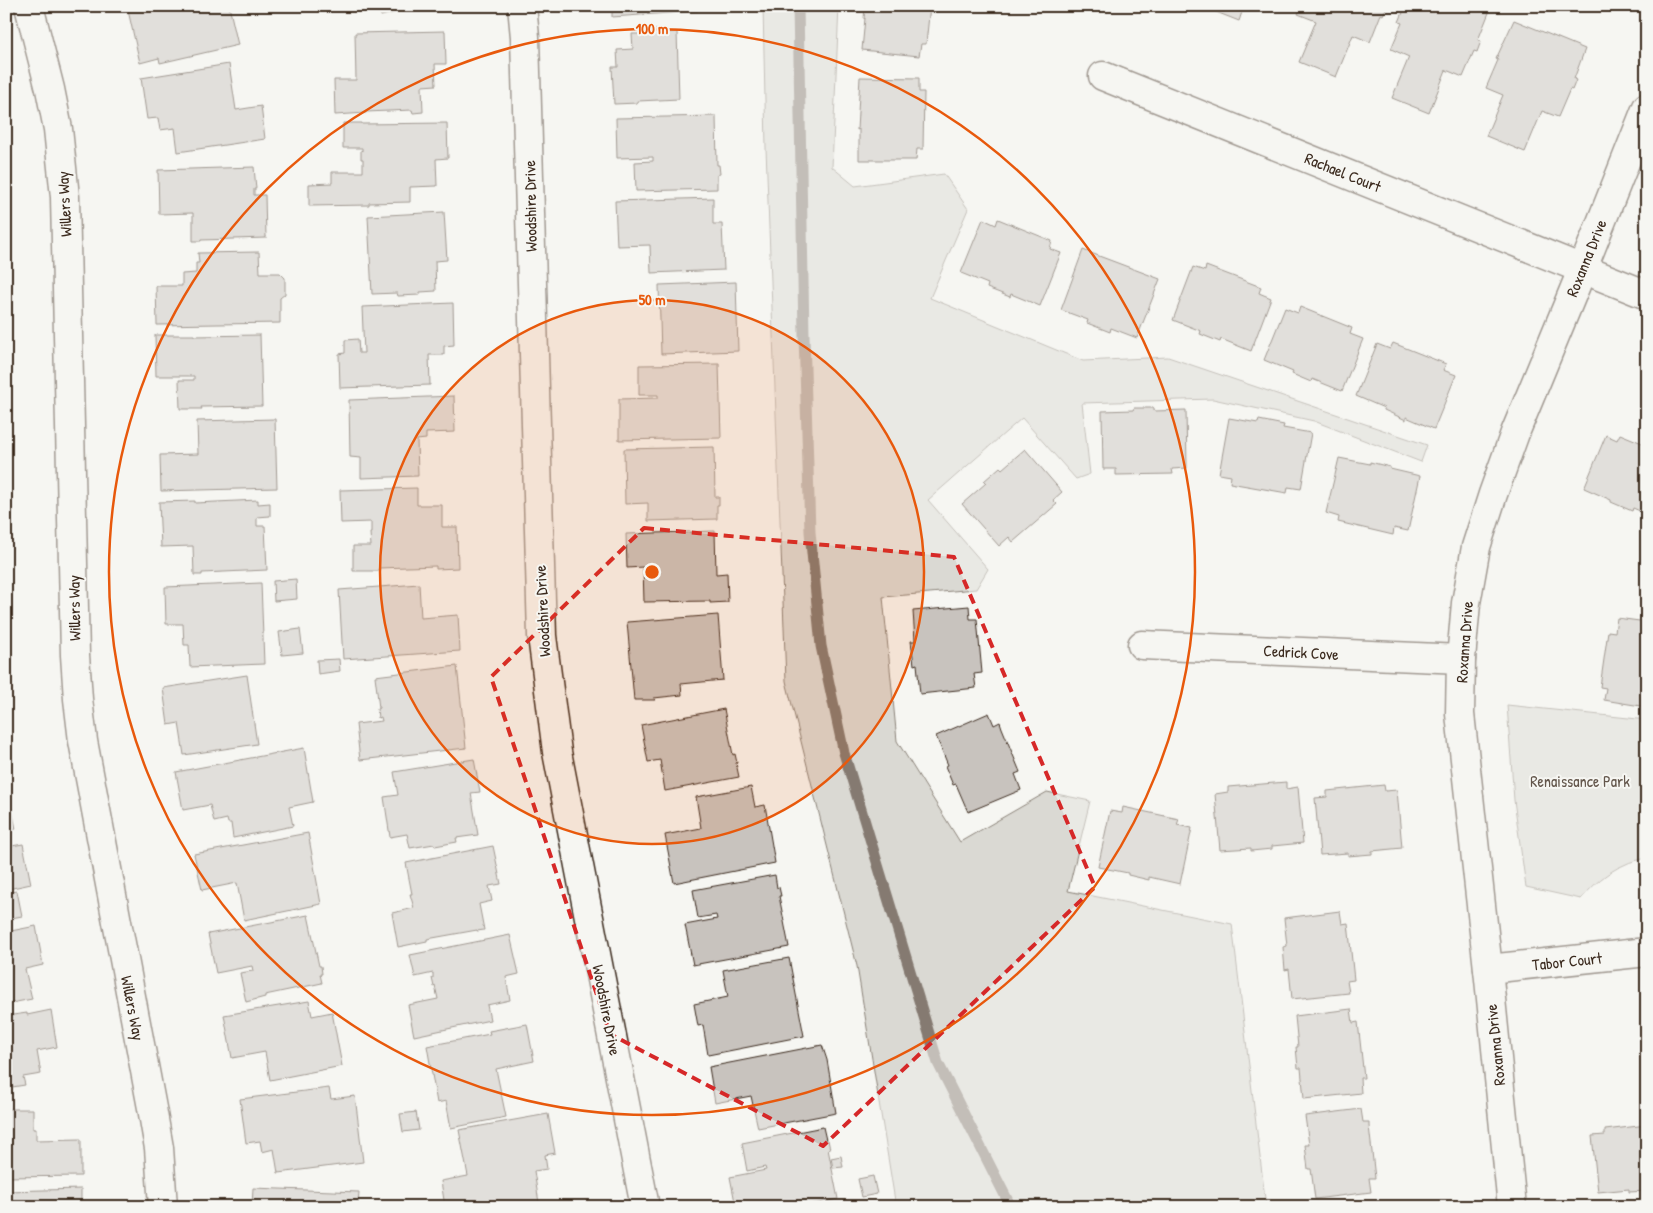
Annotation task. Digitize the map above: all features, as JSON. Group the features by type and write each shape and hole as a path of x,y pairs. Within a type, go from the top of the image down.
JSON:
{"street":[{"name":"Willers Way","path":"29,6 50,89 65,196 75,655 83,741 159,1148 163,1207"},
{"name":"Woodshire Drive","path":"522,6 525,37 542,636 557,752 645,1207"},
{"name":"Rachael Court","path":"1103,76 1647,295"},
{"name":"Roxanna Drive","path":"1512,1207 1460,714 1461,659 1466,604 1476,547 1515,433 1647,107"},
{"name":"Cedrick Cove","path":"1142,645 1461,659"},
{"name":"Tabor Court","path":"1488,970 1647,952"}],"highlighted area":[{"path":"644,528 954,557 1095,887 823,1146 610,1034 491,677"}],"green space":[{"path":"763,6 839,6 832,167 855,186 944,174 968,209 930,298 1083,361 1168,357 1427,445 1421,462 1314,421 1213,399 1082,403 1090,474 1076,479 1022,418 928,500 988,569 976,589 883,597 897,741 960,842 1047,792 1090,801 1068,891 1232,924 1266,1207 896,1207 857,966 786,681 766,148"},
{"name":"Renaissance Park","path":"1507,705 1647,720 1647,858 1629,862 1612,871 1595,884 1581,899 1526,887 1514,800"}],"building":[{"path":"127,6 229,6 238,45 160,63 159,58 140,63"},
{"path":"378,6 421,6 381,16"},
{"path":"612,6 698,6 698,11 612,17"},
{"path":"865,6 930,6 926,44 921,44 919,56 862,50"},
{"path":"1201,6 1244,6 1239,21"},
{"path":"1301,6 1387,6 1383,15 1381,14 1370,42 1353,35 1336,77 1299,62 1316,21 1298,14"},
{"path":"1409,6 1479,6 1490,10 1478,40 1481,41 1477,52 1474,51 1463,77 1446,70 1429,113 1392,98 1409,57 1391,49 1402,23 1399,22 1404,10 1407,11"},
{"path":"1514,20 1585,49 1574,79 1576,80 1558,117 1542,111 1525,152 1486,136 1503,95 1486,88 1498,60 1496,59"},
{"path":"651,30 659,30 659,33 677,32 679,99 614,104 612,67 618,67 617,50 633,49 632,34 651,34"},
{"path":"445,31 446,64 435,64 436,85 422,86 423,112 413,113 412,110 335,115 334,80 356,80 355,33"},
{"path":"229,64 236,110 261,106 265,139 178,152 175,128 160,130 158,118 147,119 141,78"},
{"path":"860,77 919,78 919,92 924,92 923,149 917,149 916,160 859,160 859,129 857,130"},
{"path":"716,116 717,165 719,165 720,174 717,175 717,189 636,191 635,162 653,161 653,157 617,158 616,118"},
{"path":"343,123 447,123 448,158 436,159 437,186 410,187 410,202 309,206 309,184 332,183 332,172 363,172 362,148 343,148"},
{"path":"254,167 256,189 254,189 254,195 265,195 266,238 193,241 193,213 159,214 158,170"},
{"path":"713,198 713,224 722,224 724,270 651,273 650,245 617,246 615,201"},
{"path":"444,212 447,260 435,261 436,291 420,292 420,295 398,296 397,293 372,294 368,216"},
{"path":"983,219 996,225 998,219 1052,241 1050,249 1061,253 1040,306 1011,294 1010,297 987,288 988,284 961,273"},
{"path":"1083,250 1160,279 1137,338 1111,328 1110,332 1087,323 1088,320 1061,310"},
{"path":"259,252 260,273 280,273 285,278 285,294 280,298 280,323 157,325 156,286 182,286 182,274 196,273 196,263 199,263 198,253"},
{"path":"1206,266 1261,287 1259,293 1271,298 1251,351 1221,339 1220,342 1200,334 1201,331 1173,320 1193,267 1205,271"},
{"path":"736,282 738,351 661,354 659,285"},
{"path":"453,303 454,345 444,346 444,355 429,355 430,385 340,388 339,354 345,353 345,340 358,339 359,353 364,353 362,307"},
{"path":"1300,307 1352,328 1350,334 1363,339 1342,391 1312,379 1311,382 1264,360 1285,308 1298,313"},
{"path":"155,335 260,335 262,406 180,409 179,380 194,380 194,376 156,376"},
{"path":"1393,343 1446,364 1443,370 1456,375 1434,429 1406,417 1406,420 1356,396 1377,344 1390,349"},
{"path":"719,364 721,438 619,440 619,399 658,398 658,395 639,395 639,365"},
{"path":"454,396 455,432 426,433 426,439 417,440 418,476 361,478 361,458 350,457 349,400"},
{"path":"1134,408 1154,408 1154,411 1186,410 1187,468 1172,469 1173,474 1116,475 1116,469 1103,469 1102,411 1133,410"},
{"path":"1229,418 1258,423 1259,420 1284,425 1283,428 1311,433 1301,489 1288,487 1287,493 1230,483 1231,476 1219,474"},
{"path":"275,419 277,488 161,491 160,455 198,454 197,421"},
{"path":"1620,434 1647,445 1647,514 1633,508 1632,511 1584,488 1606,435 1617,440"},
{"path":"714,447 715,497 719,497 717,519 648,521 648,503 625,504 624,449"},
{"path":"1025,449 1062,492 1053,500 1057,504 1013,542 1009,537 999,546 962,504 986,483 984,481 1000,467 1002,469"},
{"path":"1339,458 1370,464 1370,462 1420,476 1408,531 1394,528 1393,535 1338,522 1339,517 1326,513"},
{"path":"417,488 417,505 442,505 442,527 457,527 458,568 436,569 436,566 379,568 379,571 353,571 353,546 371,546 371,522 341,523 340,490"},
{"path":"258,500 258,504 270,503 270,516 257,517 257,526 265,526 267,570 194,575 193,546 161,547 159,502 195,501 195,503"},
{"path":"715,531 716,574 727,573 728,602 644,602 643,567 627,568 626,534"},
{"path":"296,579 297,599 274,601 273,581"},
{"path":"261,583 264,664 190,667 189,645 184,645 183,624 166,624 165,587"},
{"path":"419,584 421,618 458,615 460,651 343,659 339,590"},
{"path":"969,606 970,619 977,619 982,673 974,674 976,688 920,694 917,664 914,665 911,641 915,641 913,611"},
{"path":"718,615 723,680 681,684 682,695 654,698 655,700 634,700 627,622"},
{"path":"1617,618 1647,622 1647,707 1604,700 1606,688 1600,687 1608,631 1615,632"},
{"path":"300,629 303,653 282,655 279,632"},
{"path":"339,659 340,671 318,674 317,660"},
{"path":"457,666 466,748 360,760 356,724 382,721 381,717 378,718 377,709 379,708 375,676"},
{"path":"247,675 257,744 184,755 179,723 168,725 163,688"},
{"path":"724,709 739,777 665,791 660,760 648,762 641,725"},
{"path":"989,713 994,725 1000,722 1020,772 1015,774 1021,790 968,812 956,784 953,785 945,766 948,765 936,736"},
{"path":"304,748 313,802 289,807 293,826 233,838 231,823 228,823 227,819 214,822 210,805 183,810 176,772"},
{"path":"474,759 480,792 471,793 478,835 456,838 457,842 410,848 407,834 390,837 384,797 398,795 394,772"},
{"path":"1286,782 1286,789 1298,787 1303,843 1272,846 1272,849 1251,851 1251,848 1220,850 1215,794 1228,792 1228,787"},
{"path":"1384,785 1385,791 1397,790 1402,848 1372,851 1372,854 1348,856 1348,853 1320,855 1315,798 1327,797 1327,791"},
{"path":"751,787 755,807 765,805 775,863 674,883 665,835 701,828 696,797"},
{"path":"9,796 16,829 6,831 6,797"},
{"path":"1123,807 1179,819 1177,825 1192,828 1180,884 1149,877 1149,880 1128,875 1128,873 1098,867 1110,811 1122,813"},
{"path":"308,833 321,904 244,920 237,883 202,890 194,854"},
{"path":"23,844 31,884 8,889 9,892 17,891 22,916 6,919 6,847"},
{"path":"493,846 501,884 489,886 492,901 479,904 484,930 427,939 427,941 398,947 392,913 414,908 406,863"},
{"path":"775,875 777,888 779,887 781,896 779,896 789,947 693,965 685,925 717,919 716,915 698,918 693,890"},
{"path":"1340,911 1342,924 1348,923 1354,980 1347,981 1349,993 1292,999 1289,969 1285,970 1283,947 1287,946 1284,918"},
{"path":"308,915 319,966 321,966 322,983 265,995 265,997 246,1002 240,973 253,971 252,966 216,973 208,934"},
{"path":"36,926 43,965 25,969 32,999 6,1004 6,932"},
{"path":"510,935 519,974 506,977 510,1000 487,1005 490,1020 414,1036 408,1005 438,999 432,978 433,973 415,977 410,955"},
{"path":"789,958 804,1036 708,1055 703,1025 698,1026 694,1004 728,997 723,970"},
{"path":"309,1001 312,1016 332,1012 342,1066 270,1080 265,1052 232,1058 224,1015"},
{"path":"1351,1009 1353,1023 1358,1022 1364,1078 1360,1078 1361,1093 1304,1099 1301,1068 1298,1068 1295,1016"},
{"path":"51,1010 57,1047 37,1051 41,1074 23,1077 25,1085 6,1088 6,1016 27,1013 27,1015"},
{"path":"527,1024 534,1061 496,1069 506,1117 451,1128 446,1101 437,1103 427,1046 490,1034 489,1031"},
{"path":"822,1045 827,1060 836,1113 758,1128 751,1096 715,1103 709,1067"},
{"path":"329,1088 331,1099 355,1096 363,1162 278,1173 274,1149 262,1152 260,1141 246,1143 240,1099"},
{"path":"6,1109 33,1109 33,1129 36,1129 36,1140 81,1139 81,1176 6,1177"},
{"path":"1361,1109 1363,1122 1369,1122 1375,1178 1369,1178 1371,1192 1315,1199 1311,1169 1308,1169 1305,1145 1309,1145 1305,1116"},
{"path":"416,1112 419,1130 403,1132 400,1114"},
{"path":"548,1114 555,1153 545,1155 547,1169 534,1171 539,1203 517,1207 445,1207 441,1181 468,1176 459,1130"},
{"path":"1647,1125 1647,1191 1629,1192 1629,1189 1598,1192 1592,1136 1605,1135 1605,1130"},
{"path":"823,1127 830,1149 828,1149 838,1199 800,1207 736,1207 730,1177 766,1170 765,1167 747,1171 742,1143"},
{"path":"841,1156 843,1167 833,1168 831,1158"},
{"path":"873,1176 877,1194 862,1197 858,1179"},
{"path":"253,1188 359,1192 358,1207 252,1207"},
{"path":"81,1189 81,1207 6,1207 6,1191"}],"waterway":[{"path":"798,6 804,335 810,532 821,646 844,753 938,1063 1011,1207"}]}
